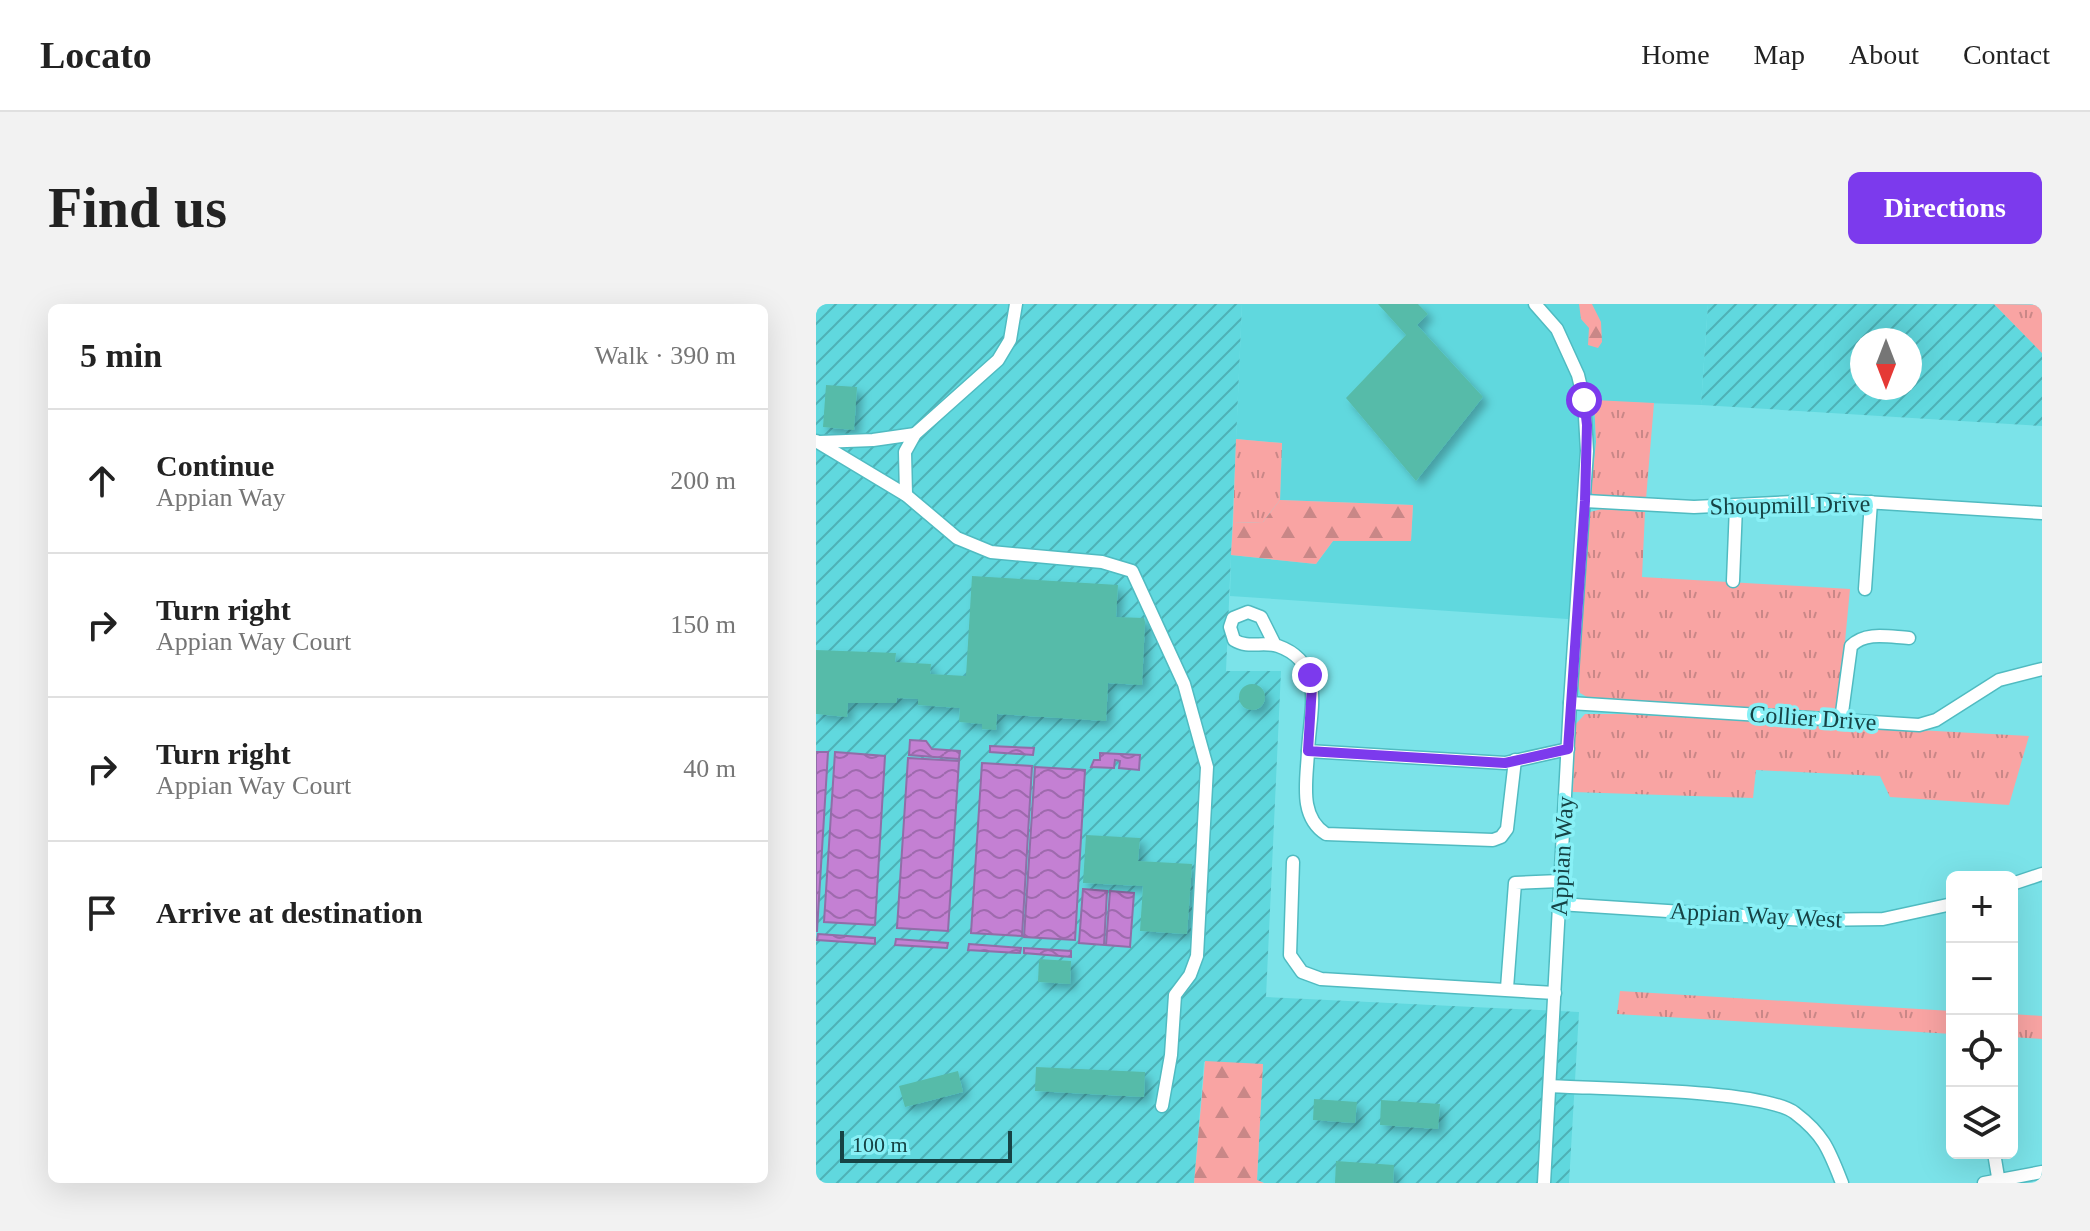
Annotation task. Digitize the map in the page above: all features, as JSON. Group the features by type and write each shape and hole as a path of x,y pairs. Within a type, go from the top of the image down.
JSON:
{"street":[{"path":"906,495 905,452 915,434 998,360 1010,340 1016,304"},
{"name":"Appian Way","path":"1535,304 1557,329 1578,375 1584,400 1587,438 1544,1183"},
{"path":"818,442 873,440 915,434"},
{"path":"818,442 906,495 957,538 991,552 1102,562 1132,571 1184,684 1207,767 1197,956 1190,975 1175,995 1171,1055 1162,1106"},
{"name":"Shoupmill Drive","path":"1585,501 1694,507 1784,501 1871,502 2042,513"},
{"path":"1865,589 1871,502"},
{"path":"1733,581 1736,506"},
{"path":"1841,720 1851,646 1858,638 1869,636 1909,638"},
{"path":"1275,645 1300,657 1310,675 1306,799 1310,818 1326,834 1493,840 1501,837 1510,817 1515,760"},
{"name":"Collier Drive","path":"1570,703 1919,725 1936,720 1999,680 2042,669"},
{"path":"1308,751 1505,763 1568,749"},
{"path":"1293,862 1290,955 1302,972 1321,979 1555,993"},
{"path":"2018,882 2042,874"},
{"path":"1507,988 1515,883 1560,881"},
{"name":"Appian Way West","path":"1559,904 1806,920 1883,919 1946,905"},
{"path":"1550,1086 1749,1097 1792,1110 1825,1141 1842,1183"},
{"path":"1995,1159 1998,1182"},
{"path":"1984,1183 2042,1172"}],"shaded area":[{"path":"816,304 1242,304 1226,671 1281,671 1266,997 1579,1012 1569,1183 1264,1183 1257,1180 1263,1065 1204,1062 1194,1183 816,1183"},
{"path":"1242,304 1708,304 1701,405 1594,401 1596,442 1582,620 1230,596 1231,555 1316,564 1333,541 1411,541 1413,505 1280,500 1282,443 1236,439"},
{"path":"1708,304 1994,304 2042,353 2042,426 1701,405"}],"green space":[{"path":"1579,304 1592,304 1601,322 1602,342 1598,348 1588,345 1589,328 1581,319"},
{"path":"1994,304 2042,305 2042,353"},
{"path":"1594,400 1654,403 1646,499 1599,497 1591,493 1596,442"},
{"path":"1236,439 1282,443 1280,500 1263,522 1233,523"},
{"path":"1280,500 1413,505 1411,541 1333,541 1316,564 1231,555 1233,523 1263,522"},
{"path":"1602,509 1645,512 1642,577 1850,589 1838,715 1587,697 1580,693 1578,684 1590,512"},
{"path":"1585,714 2029,736 2009,805 1890,797 1880,776 1756,770 1753,798 1573,792 1575,725"},
{"path":"1620,991 1946,1011 1946,1034 1617,1014"},
{"path":"2018,1014 2042,1016 2042,1039 2018,1037"},
{"path":"1205,1061 1263,1064 1257,1180 1264,1183 1194,1183"}],"water":[{"path":"910,740 926,741 932,749 960,751 959,759 909,755"},
{"path":"990,746 1034,748 1033,755 990,752"},
{"path":"816,752 828,752 817,931 816,931"},
{"path":"835,752 885,756 875,925 824,922"},
{"path":"1100,753 1140,755 1139,770 1119,768 1120,761 1115,760 1114,768 1091,767 1094,760 1100,760"},
{"path":"908,758 959,761 948,931 897,928"},
{"path":"982,763 1032,766 1022,936 971,933"},
{"path":"1035,767 1085,770 1075,940 1024,937"},
{"path":"1083,889 1107,891 1104,945 1079,943"},
{"path":"1110,891 1134,893 1130,947 1106,945"},
{"path":"818,934 875,938 875,944 817,940"},
{"path":"896,939 948,943 947,948 895,945"},
{"path":"969,944 1021,948 1020,953 968,950"},
{"path":"1024,948 1071,951 1071,957 1024,953"}],"building":[{"path":"1378,304 1418,304 1428,314 1417,325 1483,397 1416,481 1346,398 1406,335"},
{"path":"826,385 857,387 854,430 823,427"},
{"path":"972,576 1118,585 1116,617 1144,618 1145,622 1142,685 1108,683 1106,721 997,714 996,730 982,729 982,724 959,722 960,708 918,705 918,699 897,698 896,703 848,703 847,717 816,714 816,650 896,653 895,662 931,664 930,674 966,676"},
{"path":"1252,684 1261,688 1265,697 1261,706 1252,710 1243,706 1239,697 1243,688"},
{"path":"1086,835 1140,838 1138,861 1192,864 1187,934 1140,931 1143,886 1083,883"},
{"path":"1039,959 1071,961 1070,984 1038,982"},
{"path":"1036,1067 1145,1072 1144,1097 1035,1091"},
{"path":"958,1071 963,1092 905,1107 899,1086"},
{"path":"1314,1099 1357,1102 1355,1123 1313,1120"},
{"path":"1381,1100 1440,1104 1438,1129 1380,1125"},
{"path":"1336,1161 1394,1165 1393,1183 1335,1183"}],"route":[{"path":"1310,675 1308,751 1505,763 1568,749 1585,501 1587,425 1584,400"}]}
